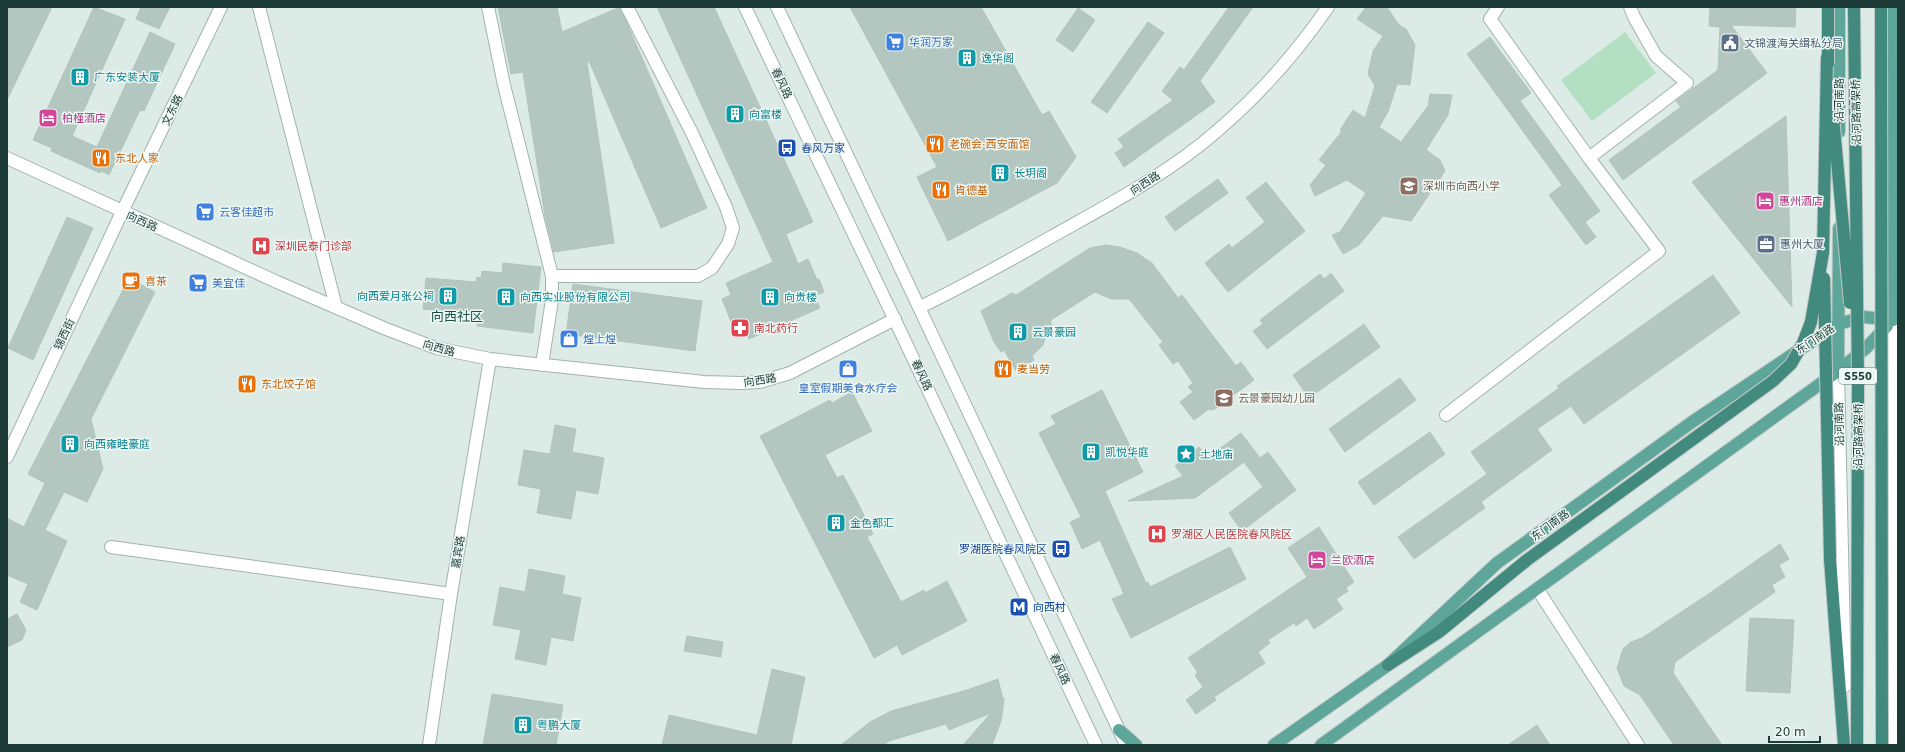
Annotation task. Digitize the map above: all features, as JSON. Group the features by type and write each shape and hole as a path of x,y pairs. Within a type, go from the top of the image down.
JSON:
{"highway":[{"path":"1828,7 1824,253 1830,560 1845,745"},
{"name":"沿河路高架桥","path":"1854,7 1858,384 1857,745"},
{"name":"S550","path":"1881,7 1882,745"},
{"path":"1828,57 1858,384"},
{"path":"1388,665 1439,632 1527,560 1773,381 1791,364 1803,343 1811,322 1824,253"}],"main road":[{"name":"沿河南路","path":"1838,371 1839,7"},
{"path":"1321,745 1538,590 1838,371 1866,348 1893,320 1894,7"},
{"name":"东门南路","path":"1274,745 1388,665 1497,563 1692,422 1838,324 1864,317 1893,320"},
{"path":"1119,730 1136,745"}],"street":[{"name":"文东路","path":"122,212 222,7"},
{"path":"259,7 336,307"},
{"path":"488,7 504,85 552,276 552,300 542,365"},
{"path":"552,276 698,276 712,268 728,244 733,228 726,207 692,132 627,7"},
{"name":"春风路","path":"745,7 1096,745"},
{"path":"777,7 1126,745"},
{"name":"向西路","path":"920,307 959,289 1128,194 1217,132 1265,86 1312,30 1328,7"},
{"path":"1446,415 1659,251 1589,158 1490,19 1498,7"},
{"path":"1589,158 1687,84 1656,56 1634,10"},
{"name":"向西路","path":"7,158 122,212 336,307 436,348 490,359 718,383 760,382 790,373 894,319"},
{"name":"锦西街","path":"7,457 122,212"},
{"path":"1893,320 1894,745"},
{"name":"嘉宾路","path":"429,745 451,594 490,359"},
{"name":"沿河南路","path":"1838,371 1845,745"},
{"path":"111,547 451,594"},
{"path":"1538,590 1638,745"}],"green space":[{"path":"1625,32 1656,73 1592,121 1561,80"}],"building":[{"path":"7,7 52,7 7,100"},
{"name":"广东安装大厦","path":"94,7 125,19 72,136 97,147 150,32 175,44 144,111 140,110 109,175 101,171 100,173 51,151 52,148 33,140"},
{"path":"141,7 170,7 159,29 136,19"},
{"path":"498,7 557,7 562,32 620,7 707,208 661,228 589,61 587,62 614,243 554,252 545,216 523,72 511,74"},
{"name":"向富楼","path":"657,7 714,7 813,222 786,234 798,264 808,259 817,280 819,279 824,292 815,296 820,308 749,339 746,331 737,335 730,319 722,299 731,295 726,283 773,262"},
{"path":"850,7 981,7 1042,115 1049,111 1076,157 1057,183 948,241 917,177 937,167"},
{"path":"1229,7 1253,7 1200,81 1215,102 1124,167 1115,153 1124,147 1118,139 1173,100 1162,91 1180,67 1184,70"},
{"path":"1366,7 1387,7 1399,25 1406,29 1415,45 1410,85 1397,84 1388,112 1379,127 1401,142 1428,106 1430,94 1452,95 1448,115 1426,150 1440,160 1445,171 1411,221 1383,216 1359,245 1343,254 1332,235 1340,232 1366,193 1347,180 1315,196 1310,185 1326,165 1319,160 1342,131 1340,130 1353,110 1365,118 1375,86 1368,74 1373,51 1383,36 1357,19"},
{"path":"1710,7 1796,7 1795,27 1731,25 1767,73 1623,180 1609,160 1681,107 1676,101 1718,70 1720,27 1709,26"},
{"path":"1078,8 1095,20 1073,52 1056,40"},
{"path":"1148,22 1164,33 1107,113 1091,102"},
{"path":"1490,37 1531,93 1520,101 1600,211 1585,222 1596,237 1586,245 1549,195 1562,185 1467,54"},
{"name":"惠州大厦","path":"1786,116 1792,307 1692,182"},
{"path":"1218,179 1228,193 1175,231 1165,217"},
{"path":"1266,182 1305,231 1228,292 1205,263 1229,244 1232,248 1265,222 1246,198"},
{"path":"67,217 93,228 33,360 8,348"},
{"name":"云景豪园","path":"1106,245 1120,247 1137,253 1152,263 1178,298 1182,295 1236,366 1241,362 1254,380 1213,410 1209,409 1194,420 1180,402 1193,392 1188,387 1193,383 1178,361 1173,364 1159,345 1163,342 1129,299 1111,299 1095,292 1051,320 1051,328 1046,334 1043,345 1032,356 1034,360 1016,371 1004,350 1001,352 994,342 981,311 1012,293 1016,295 1090,248"},
{"name":"向西实业股份有限公司","path":"503,263 541,267 533,333 477,326 477,318 472,317 473,314 423,309 426,278 476,282 477,277 481,278 482,271 502,273"},
{"path":"1331,273 1344,291 1267,349 1253,331 1263,324 1260,320 1320,274 1324,279"},
{"path":"1713,275 1740,313 1584,424 1571,406 1537,429 1552,450 1481,502 1485,508 1414,559 1398,537 1487,474 1471,452 1559,388 1557,386"},
{"name":"向西雍睦豪庭","path":"129,278 155,292 91,419 103,469 87,502 64,492 45,530 67,541 37,610 20,602 28,584 7,575 7,518 24,527 45,483 28,474"},
{"path":"573,284 702,301 695,351 566,334"},
{"path":"1364,324 1380,347 1309,398 1293,375"},
{"path":"1400,378 1416,400 1345,452 1329,429"},
{"path":"1102,390 1143,472 1105,491 1146,583 1148,582 1150,587 1230,547 1246,579 1131,638 1112,599 1124,594 1100,540 1082,549 1070,522 1081,517 1039,433 1056,424 1051,416"},
{"name":"金色都汇","path":"852,392 872,431 825,455 837,478 843,475 857,501 873,534 867,537 901,602 924,590 925,593 947,581 967,621 902,655 897,645 874,658 760,436 830,400 832,403"},
{"path":"555,425 576,429 572,452 604,458 598,494 576,490 571,519 537,513 541,489 518,485 524,450 550,454"},
{"path":"1430,432 1445,454 1374,505 1358,482"},
{"path":"1241,433 1260,458 1268,452 1296,490 1242,531 1229,513 1263,487 1244,462 1195,498 1128,501 1183,476 1175,466 1199,447 1207,458"},
{"path":"1319,527 1354,582 1346,588 1348,591 1336,599 1343,609 1314,629 1307,618 1296,626 1294,623 1268,640 1270,643 1258,652 1265,663 1214,697 1216,700 1196,714 1186,700 1203,687 1195,675 1198,673 1188,658 1307,577 1288,548"},
{"path":"1780,544 1789,559 1779,565 1785,577 1772,585 1775,592 1675,662 1673,673 1722,745 1674,745 1640,695 1624,686 1617,668 1623,649 1631,642 1642,638 1710,593"},
{"path":"529,569 565,576 562,594 581,598 573,641 551,637 546,665 515,659 521,630 493,625 500,587 525,592"},
{"path":"17,614 26,630 22,640 7,647 7,619"},
{"path":"1750,618 1794,620 1790,693 1746,691"},
{"path":"687,636 723,642 721,657 684,651"},
{"path":"772,669 805,677 791,745 662,745 669,715 757,735"},
{"path":"998,679 1003,700 1004,698 1001,721 992,745 963,745 991,713 949,730 946,724 889,741 884,745 841,745 870,722 891,711 967,690"},
{"name":"粤鹏大厦","path":"492,694 563,705 556,745 483,745"},
{"path":"1537,725 1550,745 1508,745"}],"place":[{"name":"华润万家","path":"895,42"},
{"name":"文锦渡海关缉私分局","path":"1730,43"},
{"name":"逸华阁","path":"967,58"},
{"name":"广东安装大厦","path":"80,77"},
{"name":"向富楼","path":"735,114"},
{"name":"柏槿酒店","path":"48,118"},
{"name":"老碗会·西安面馆","path":"935,144"},
{"name":"春风万家","path":"787,148"},
{"name":"东北人家","path":"101,158"},
{"name":"长玥阁","path":"1000,173"},
{"name":"深圳市向西小学","path":"1409,186"},
{"name":"肯德基","path":"941,190"},
{"name":"惠州酒店","path":"1765,201"},
{"name":"云客佳超市","path":"205,212"},
{"name":"惠州大厦","path":"1766,244"},
{"name":"深圳民泰门诊部","path":"261,246"},
{"name":"喜茶","path":"131,281"},
{"name":"美宜佳","path":"198,283"},
{"name":"向西爱月张公祠","path":"448,296"},
{"name":"向西实业股份有限公司","path":"506,297"},
{"name":"向贵楼","path":"770,297"},
{"name":"南北药行","path":"740,328"},
{"name":"云景豪园","path":"1018,332"},
{"name":"煌上煌","path":"569,339"},
{"name":"皇室假期美食水疗会","path":"848,369"},
{"name":"麦当劳","path":"1003,369"},
{"name":"东北饺子馆","path":"247,384"},
{"name":"云景豪园幼儿园","path":"1224,398"},
{"name":"向西雍睦豪庭","path":"70,444"},
{"name":"凯悦华庭","path":"1091,452"},
{"name":"土地庙","path":"1186,454"},
{"name":"金色都汇","path":"836,523"},
{"name":"罗湖区人民医院春风院区","path":"1157,534"},
{"name":"罗湖医院春风院区","path":"1061,549"},
{"name":"兰欧酒店","path":"1317,560"},
{"name":"向西村","path":"1019,607"},
{"name":"粤鹏大厦","path":"523,725"}],"district":[{"name":"向西社区","path":"457,316"}]}
